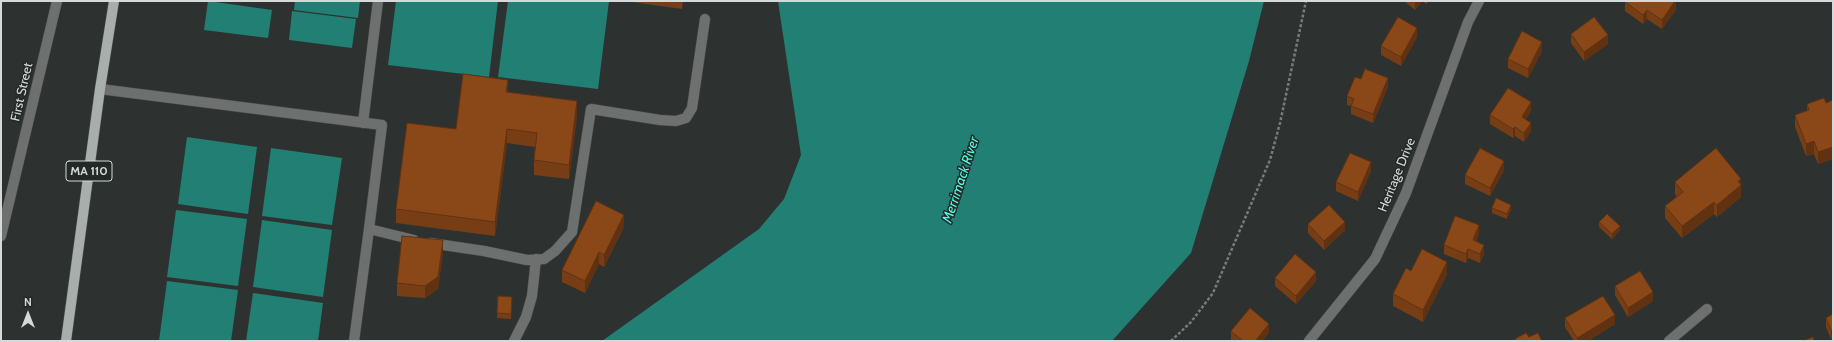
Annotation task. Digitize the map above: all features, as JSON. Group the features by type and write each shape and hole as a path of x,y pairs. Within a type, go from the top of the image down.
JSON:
{"main road":[{"name":"MA 110","path":"66,341 100,89 114,1"}],"street":[{"name":"First Street","path":"2,228 57,1"},
{"path":"363,123 378,1"},
{"name":"Heritage Drive","path":"1309,341 1375,259 1406,193 1468,22 1479,1"},
{"path":"369,229 415,240 484,251 527,260 544,259 555,251 572,232 591,109 660,120 676,121 686,118 692,108 705,19"},
{"path":"100,89 382,125 354,341"},
{"path":"514,341 526,317 532,296 536,259"},
{"path":"1669,341 1707,309"}],"path":[{"path":"1171,341 1191,322 1213,293 1270,160 1280,123 1306,1"}],"water":[{"path":"208,1 272,10 268,38 204,30"},
{"path":"295,1 360,1 358,18 294,10"},
{"path":"396,1 498,1 489,77 388,65"},
{"path":"508,1 609,1 598,89 498,77"},
{"name":"Merrimack River","path":"778,1 1264,1 1249,61 1191,253 1112,341 602,341 759,229 784,199 801,155"},
{"path":"292,11 356,19 352,48 289,40"},
{"path":"187,137 257,147 248,214 178,204"},
{"path":"271,148 342,158 332,225 262,216"},
{"path":"176,210 247,219 238,286 167,277"},
{"path":"262,220 332,230 323,297 253,287"},
{"path":"167,281 238,290 231,341 159,341"},
{"path":"253,293 323,303 318,341 246,341"}],"building":[{"path":"1675,1 1662,20 1647,10 1643,15 1625,2"},
{"path":"1398,17 1417,28 1401,57 1381,46"},
{"path":"1594,17 1608,35 1584,52 1571,34"},
{"path":"1522,31 1542,42 1528,69 1508,59"},
{"path":"1365,69 1388,78 1373,114 1351,106 1354,99 1347,96 1355,77 1361,79"},
{"path":"463,74 508,80 506,92 577,101 569,165 534,160 537,133 507,129 495,222 396,209 407,123 456,129"},
{"path":"1508,88 1531,102 1522,117 1531,123 1524,133 1515,127 1513,129 1490,115"},
{"path":"1824,98 1826,103 1833,100 1833,147 1818,152 1814,141 1806,144 1795,115 1809,110 1807,104"},
{"path":"1480,148 1504,161 1490,188 1465,175"},
{"path":"1716,148 1741,179 1738,181 1741,185 1717,205 1714,202 1682,226 1665,206 1683,192 1675,182"},
{"path":"1350,153 1371,162 1358,192 1336,182"},
{"path":"1496,198 1511,205 1507,214 1492,208"},
{"path":"596,201 624,215 604,255 599,252 585,281 562,270"},
{"path":"1329,205 1345,222 1324,241 1308,224"},
{"path":"1607,214 1620,226 1612,234 1599,222"},
{"path":"1455,216 1479,225 1473,240 1484,245 1480,254 1468,249 1466,254 1444,245"},
{"path":"402,236 443,240 438,277 425,286 397,283"},
{"path":"1422,249 1447,262 1423,310 1393,294 1406,268 1411,271"},
{"path":"1295,254 1316,272 1296,296 1275,278"},
{"path":"1640,271 1653,292 1628,308 1615,286"},
{"path":"498,296 512,297 511,314 497,313"},
{"path":"1603,296 1615,315 1577,338 1565,318"},
{"path":"1250,308 1269,324 1255,341 1243,341 1231,331"},
{"path":"1833,314 1833,330 1831,330 1826,318"},
{"path":"1526,333 1529,337 1538,333 1542,341 1516,341 1515,339"},
{"path":"1813,337 1814,341 1803,341"}]}
